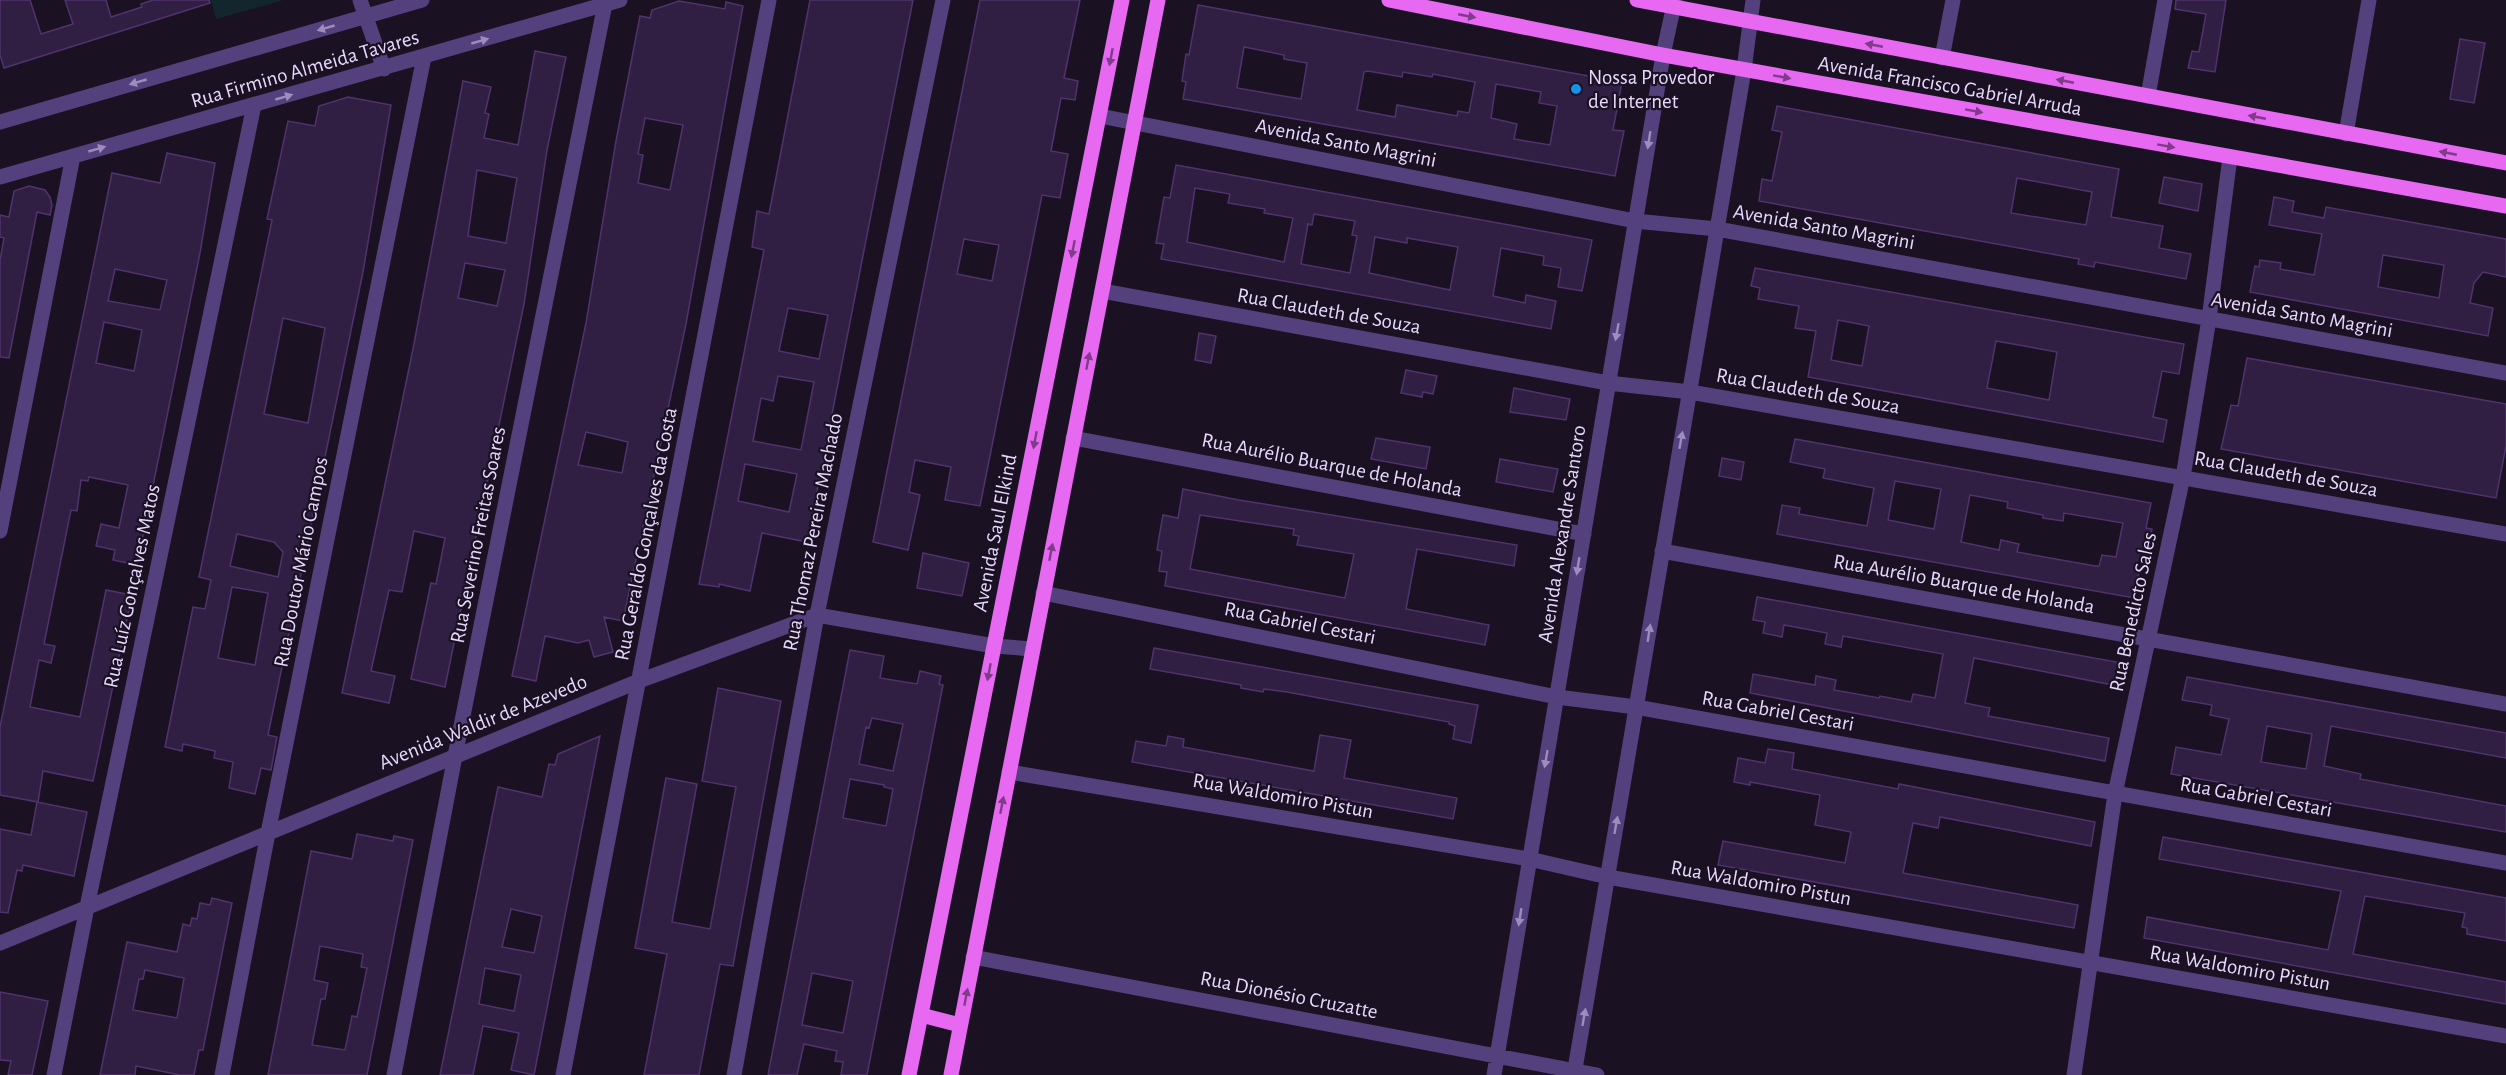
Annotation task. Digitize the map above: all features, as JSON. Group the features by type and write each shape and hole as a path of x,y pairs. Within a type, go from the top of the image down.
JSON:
{"main road":[{"name":"Avenida Saul Elkind","path":"909,1075 1122,0"},
{"path":"951,1075 1158,0"},
{"name":"Avenida Francisco Gabriel Arruda","path":"1389,0 1744,70 2506,206"},
{"name":"Avenida Francisco Gabriel Arruda","path":"1637,0 1675,4 1749,21 1942,58 2506,163"},
{"path":"921,1015 960,1025"}],"street":[{"path":"360,0 384,69"},
{"name":"Rua Firmino Almeida Tavares","path":"0,122 422,0"},
{"name":"Rua Geraldo Gonçalves da Costa","path":"563,1075 769,0"},
{"name":"Rua Thomaz Pereira Machado","path":"734,1075 817,615 944,0"},
{"path":"1574,1073 1744,70 1753,0"},
{"path":"1942,58 1953,0"},
{"path":"2148,96 2165,0"},
{"path":"2346,134 2369,0"},
{"name":"Rua Firmino Almeida Tavares","path":"0,177 613,2"},
{"name":"Rua Severino Freitas Soares","path":"394,1075 455,756 613,2"},
{"name":"Avenida Alexandre Santoro","path":"1494,1075 1663,55 1675,4"},
{"name":"Rua Doutor Mário Campos","path":"222,1075 268,833 424,57"},
{"name":"Rua Luíz Gonçalves Matos","path":"54,1075 254,105"},
{"name":"Avenida Santo Magrini","path":"1100,116 1635,221 1717,229 2506,373"},
{"path":"0,531 73,156"},
{"name":"Rua Benedicto Sales","path":"2074,1075 2115,794 2183,477 2209,319 2230,157"},
{"name":"Rua Claudeth de Souza","path":"1102,291 1608,383 1690,392 2506,534"},
{"name":"Rua Aurélio Buarque de Holanda","path":"1073,438 1584,534"},
{"name":"Rua Aurélio Buarque de Holanda","path":"1662,551 2506,704"},
{"name":"Rua Gabriel Cestari","path":"1043,593 1557,696 1636,707 2506,863"},
{"path":"817,615 994,646 1033,649"},
{"name":"Avenida Waldir de Azevedo","path":"0,943 639,681 817,615"},
{"name":"Rua Waldomiro Pistun","path":"1009,772 1529,859 1608,877 2506,1036"},
{"name":"Rua Dionésio Cruzatte","path":"973,957 1497,1055 1574,1073 1597,1075"}],"shaded area":[{"path":"211,0 281,0 281,1 216,19"}],"building":[{"path":"0,0 30,0 41,34 73,24 65,0 106,0 111,17 142,7 141,4 153,0 209,0 210,3 4,68 0,55"},
{"path":"810,0 913,0 807,542 762,533 750,591 719,584 719,587 699,584 764,250 752,247 757,211 769,214","holes":["788,308 828,315 819,359 779,351","778,376 814,382 801,450 753,441 761,398 773,401","745,464 797,474 789,512 738,501"]},
{"path":"980,0 1080,0 1064,78 1078,81 1075,100 1061,98 1051,151 1068,154 1060,198 1042,195 980,506 945,500 951,467 915,460 909,492 920,495 908,550 873,542","holes":["964,239 999,245 992,281 957,274"]},
{"path":"2176,0 2226,0 2215,72 2188,68 2192,51 2199,52 2206,14 2175,9"},
{"path":"679,1 725,9 726,2 743,6 686,324 623,621 604,617 613,652 594,657 589,640 578,643 545,636 536,681 512,676 586,323 616,141 640,16 650,18 652,10","holes":["645,118 683,125 670,190 638,183 643,155 638,154","586,432 628,442 622,473 578,465"]},
{"path":"1198,5 1622,82 1613,130 1624,131 1615,176 1183,99 1186,82 1182,81 1186,54 1189,55","holes":["1244,47 1284,55 1284,59 1307,63 1301,99 1237,88","1364,72 1402,77 1403,72 1432,77 1433,74 1475,82 1469,113 1458,111 1457,116 1397,105 1395,117 1357,110","1496,84 1541,92 1539,103 1557,106 1550,145 1514,139 1517,124 1491,118"]},
{"path":"2460,39 2485,43 2474,103 2450,99"},
{"path":"535,51 566,57 547,150 524,304 445,687 411,679 431,583 436,584 445,538 414,531 402,592 389,590 371,671 395,676 389,703 342,693 413,349 463,81 491,87 485,113 489,114 484,138 518,145","holes":["477,170 517,178 506,243 468,236","465,263 505,270 497,306 458,298"]},
{"path":"348,97 391,105 363,272 268,735 277,737 271,770 261,768 255,794 229,788 233,762 214,758 215,751 183,744 182,751 165,747 193,607 205,609 211,580 199,577 272,220 267,219 288,121 315,126 319,106","holes":["283,318 325,328 308,423 264,414","237,534 274,542 283,552 278,577 230,566","232,587 268,593 255,665 218,658"]},
{"path":"1777,106 2119,169 2111,217 2163,226 2159,248 2191,254 2186,279 2095,262 2094,267 2078,264 2079,259 1759,201 1762,179 1772,181 1782,132 1772,130","holes":["2017,178 2092,192 2086,225 2011,213"]},
{"path":"167,153 215,163 200,253 137,565 113,560 115,550 96,546 101,524 119,528 128,485 89,477 88,481 81,480 77,511 71,510 44,644 55,646 51,663 39,660 30,707 80,717 106,590 132,595 93,781 43,771 38,802 0,795 0,727 112,173 160,183","holes":["115,269 167,280 160,310 108,301","104,322 142,330 134,371 96,363"]},
{"path":"1176,165 1592,240 1582,291 1558,287 1561,268 1543,265 1544,256 1501,248 1493,296 1525,303 1526,295 1556,301 1551,329 1161,259 1164,244 1156,243 1164,197 1170,198","holes":["1195,188 1230,194 1228,203 1265,209 1264,213 1293,218 1284,262 1187,242","1314,214 1355,221 1352,235 1357,236 1350,273 1301,264 1308,224 1312,225","1375,237 1407,243 1407,238 1458,247 1450,290 1369,273"]},
{"path":"2164,177 2202,184 2198,211 2159,203"},
{"path":"29,186 45,190 52,205 50,215 37,212 9,358 0,357 0,260 4,238 0,237 0,215 9,217 14,191"},
{"path":"2274,197 2294,201 2292,212 2324,218 2326,207 2506,239 2506,277 2483,272 2474,283 2470,303 2493,308 2488,336 2250,292 2255,266 2259,267 2260,260 2281,263 2280,269 2314,275 2322,234 2269,225","holes":["2383,255 2444,265 2439,298 2378,287"]},
{"path":"1755,268 2184,344 2179,374 2162,371 2153,417 2167,420 2163,442 1808,377 1816,331 1795,328 1799,306 1758,299 1760,288 1751,286","holes":["1838,320 1869,326 1862,366 1831,360","1996,341 2057,352 2049,400 1987,388"]},
{"path":"1199,333 1216,336 1211,363 1195,360"},
{"path":"2247,358 2506,404 2506,446 2496,498 2221,449 2231,405 2238,406"},
{"path":"1406,370 1437,376 1433,394 1423,392 1422,397 1401,393"},
{"path":"1514,388 1570,399 1566,420 1510,412"},
{"path":"1376,438 1430,447 1426,469 1371,459"},
{"path":"1795,439 2151,503 2146,528 2152,529 2148,552 2143,551 2134,598 1777,534 1782,505 1800,508 1799,514 1867,526 1874,488 1823,478 1825,469 1790,462","holes":["1895,481 1941,489 1934,529 1888,520","1970,495 2008,502 2007,508 2043,515 2043,518 2063,521 2064,513 2123,523 2116,557 2102,555 2099,566 2095,566 2017,552 2019,544 2001,540 1999,550 1961,542"]},
{"path":"1722,458 1744,462 1741,480 1719,476"},
{"path":"1500,459 1558,469 1553,492 1496,482"},
{"path":"1183,489 1517,545 1514,566 1417,549 1406,609 1489,625 1485,645 1165,586 1167,572 1159,571 1162,551 1157,550 1163,515 1178,518","holes":["1200,515 1294,529 1293,535 1299,536 1297,545 1354,554 1345,598 1190,569"]},
{"path":"923,553 969,563 962,596 917,588"},
{"path":"1757,597 2122,663 2118,686 1974,658 1965,703 1990,708 1988,716 2109,738 2105,761 1750,693 1753,674 1815,685 1816,676 1836,680 1834,690 1879,698 1880,696 1911,702 1913,694 1935,698 1943,654 1843,636 1841,647 1825,644 1827,633 1784,625 1782,637 1763,633 1765,622 1753,620"},
{"path":"1154,648 1478,705 1471,743 1453,739 1455,726 1449,722 1287,692 1264,689 1263,692 1241,688 1241,685 1150,669"},
{"path":"850,650 884,656 880,678 917,684 920,671 941,676 939,684 943,685 867,1075 841,1075 843,1062 835,1061 837,1051 804,1044 797,1075 768,1075","holes":["872,718 903,724 893,771 859,764 866,727 869,728","850,779 884,785 884,787 893,789 886,826 843,818","812,973 853,981 843,1033 802,1025"]},
{"path":"2187,677 2506,733 2506,758 2331,726 2324,766 2361,774 2360,779 2506,806 2506,832 2171,774 2176,747 2221,755 2229,719 2210,715 2212,705 2182,700","holes":["2267,726 2312,734 2306,769 2261,762"]},
{"path":"718,688 781,701 733,966 720,964 699,1075 644,1075 667,954 635,948 666,778 697,784 672,922 710,929 736,787 702,781"},
{"path":"1320,735 1351,740 1344,778 1457,798 1453,819 1132,762 1136,741 1166,746 1168,736 1184,739 1183,747 1314,771"},
{"path":"600,736 534,1075 511,1070 519,1033 483,1026 473,1075 440,1075 498,787 542,797 549,764 555,765 558,754","holes":["511,909 542,916 534,953 502,947","485,968 521,975 514,1011 479,1004"]},
{"path":"1768,749 1794,753 1792,769 1898,789 1899,784 2095,822 2091,846 1940,817 1938,828 1913,823 1903,873 2078,905 2074,928 1718,865 1723,841 1845,863 1851,832 1815,825 1820,795 1750,782 1750,785 1734,782 1738,758 1765,763"},
{"path":"37,802 87,812 74,876 23,865 22,871 17,870 8,913 0,912 0,829 31,835"},
{"path":"357,834 393,841 394,836 413,840 367,1075 268,1075 311,851 352,859","holes":["320,946 363,954 361,967 367,968 357,1017 352,1016 345,1050 312,1045 321,999 325,999 328,983 314,980"]},
{"path":"2163,837 2506,898 2506,941 2467,934 2467,928 2462,927 2465,913 2365,896 2353,954 2506,982 2506,1004 2144,938 2147,917 2328,950 2341,891 2159,859"},
{"path":"212,898 232,903 203,1050 199,1050 194,1075 180,1075 136,1066 135,1075 100,1075 127,942 177,952 183,924 190,926 192,918 197,919 200,903 210,905","holes":["145,970 184,978 177,1018 133,1010 139,979 143,979"]},
{"path":"0,992 48,1001 32,1075 8,1075 11,1061 0,1060"}],"place":[{"name":"Nossa Provedor de Internet","path":"1576,89"}]}
